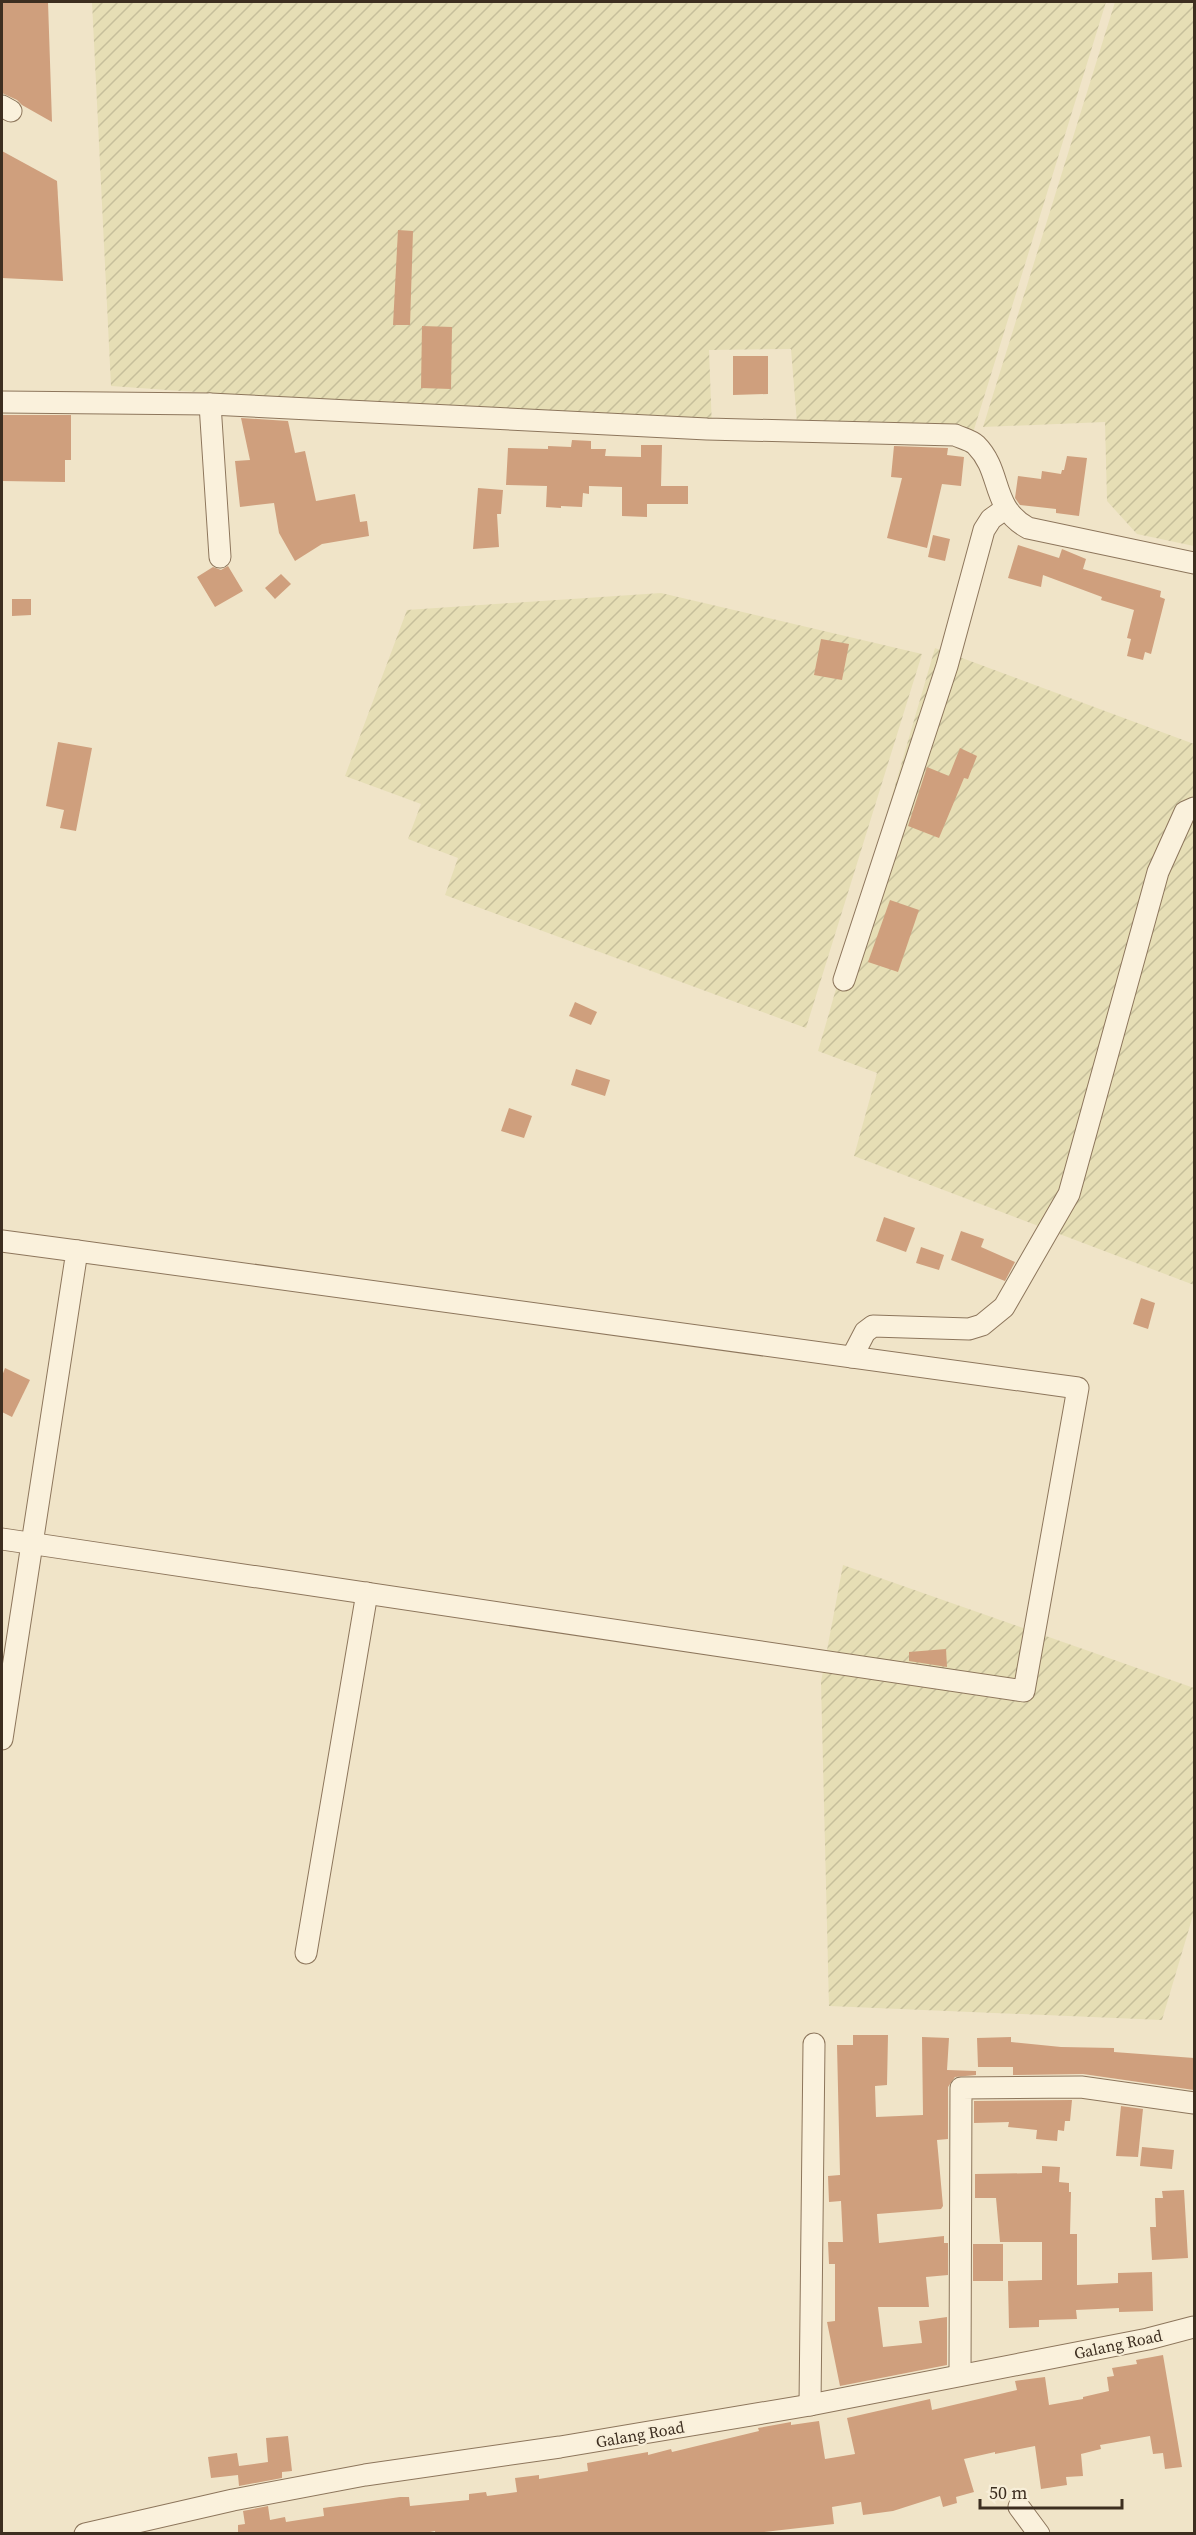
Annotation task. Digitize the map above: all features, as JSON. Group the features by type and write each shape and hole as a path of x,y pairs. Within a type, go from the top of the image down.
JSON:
{"street":[{"path":"2,402 210,404 707,429 955,435 975,444 986,458 1005,508 1015,521 1029,528 1194,563"},
{"path":"210,404 220,557"},
{"path":"844,980 947,666 984,530 992,519 1005,508"},
{"path":"852,1357 865,1332 873,1326 881,1324 969,1329 988,1321 1004,1307 1070,1194 1158,872 1185,812 1194,808"},
{"path":"2,1241 1078,1388 1024,1690 2,1539"},
{"path":"2,1739 30,1544 77,1251"},
{"path":"306,1953 367,1593"},
{"path":"810,2405 814,2044"},
{"path":"960,2375 961,2088 1081,2087 1194,2103"},
{"name":"Galang Road","path":"85,2534 232,2499 365,2475 560,2447 810,2405 1148,2339 1194,2327"},
{"path":"1019,2507 1039,2534"}],"shaded area":[{"path":"92,2 1106,2 972,436 797,423 791,349 709,350 712,428 111,386"},
{"path":"1115,2 1194,2 1194,546 1137,534 1107,501 1105,422 983,427"},
{"path":"661,593 922,654 806,1028 445,895 458,858 408,839 421,804 345,776 407,610"},
{"path":"935,648 1194,744 1194,1285 854,1156 877,1073 818,1051"},
{"path":"843,1565 1194,1688 1194,1912 1162,2020 829,2006 821,1682"}],"building":[{"path":"2,2 48,2 52,122 2,93"},
{"path":"2,151 57,181 63,281 2,278"},
{"path":"398,230 413,231 410,325 393,325"},
{"path":"422,326 452,327 451,389 421,388"},
{"path":"733,356 768,356 768,394 733,395"},
{"path":"2,415 71,415 71,460 65,460 65,482 2,481"},
{"path":"241,418 288,421 295,453 305,451 316,501 355,494 360,522 367,521 369,536 322,544 295,561 279,533 274,503 240,507 235,461 250,460"},
{"path":"572,440 591,441 591,449 606,449 605,456 641,457 641,445 662,445 661,486 688,486 688,504 647,504 647,517 622,516 622,487 589,486 589,494 583,493 582,507 561,506 561,508 546,507 547,486 506,485 508,448 571,447"},
{"path":"894,446 948,448 947,455 964,457 961,486 942,484 927,548 887,538 902,478 891,477"},
{"path":"1067,456 1087,458 1079,516 1056,513 1056,509 1020,505 1015,498 1018,476 1041,479 1042,471 1061,474"},
{"path":"478,488 503,490 501,514 497,514 499,547 473,549"},
{"path":"933,535 950,539 945,561 928,557"},
{"path":"1018,545 1059,558 1062,549 1086,559 1083,569 1161,591 1160,597 1165,599 1151,654 1145,652 1143,660 1127,656 1131,639 1127,638 1134,610 1101,600 1102,597 1043,575 1041,587 1008,578"},
{"path":"228,566 243,591 215,607 197,577 213,567 221,570"},
{"path":"281,574 291,584 275,599 265,588"},
{"path":"12,599 31,599 31,615 12,616"},
{"path":"821,639 849,644 842,680 814,675"},
{"path":"58,742 92,748 76,831 60,828 64,810 46,806"},
{"path":"960,748 977,756 968,779 964,778 939,838 908,826 927,767 949,776"},
{"path":"890,900 919,910 898,972 868,962"},
{"path":"575,1002 597,1012 591,1025 569,1016"},
{"path":"576,1069 610,1080 605,1096 571,1085"},
{"path":"509,1108 532,1116 524,1138 501,1131"},
{"path":"884,1217 915,1228 906,1252 876,1241"},
{"path":"961,1231 984,1239 981,1247 1015,1262 1005,1281 951,1260"},
{"path":"921,1247 944,1255 939,1270 916,1263"},
{"path":"1141,1298 1155,1303 1148,1329 1133,1324"},
{"path":"5,1368 30,1380 12,1417 2,1412 2,1376"},
{"path":"946,1649 947,1667 909,1661 909,1652"},
{"path":"853,2035 888,2035 887,2085 875,2086 876,2117 923,2115 922,2037 949,2038 947,2070 976,2071 976,2075 955,2077 948,2087 948,2139 937,2140 943,2206 941,2209 877,2214 879,2243 944,2236 944,2243 948,2243 948,2275 926,2277 929,2307 878,2307 883,2347 922,2343 919,2321 947,2317 947,2365 840,2386 827,2322 835,2321 835,2264 829,2264 828,2242 843,2242 841,2201 829,2202 828,2176 840,2175 837,2045 853,2045"},
{"path":"1011,2037 1011,2042 1061,2047 1114,2048 1114,2052 1194,2058 1194,2090 1083,2074 1013,2075 1013,2067 978,2067 977,2038"},
{"path":"1072,2100 1070,2121 1065,2121 1064,2131 1058,2130 1057,2141 1036,2139 1037,2130 1008,2127 1009,2122 974,2123 974,2101"},
{"path":"1121,2106 1143,2109 1138,2157 1116,2156"},
{"path":"1142,2147 1174,2150 1172,2169 1140,2166"},
{"path":"1042,2166 1060,2167 1059,2182 1069,2183 1069,2192 1071,2192 1070,2234 1077,2234 1077,2285 1118,2283 1118,2273 1152,2272 1153,2311 1119,2312 1119,2308 1076,2310 1077,2319 1039,2320 1039,2327 1009,2328 1008,2281 1042,2280 1042,2242 1000,2242 996,2198 975,2198 975,2174 1042,2173"},
{"path":"1184,2190 1188,2258 1152,2260 1150,2227 1156,2227 1155,2198 1163,2198 1162,2191"},
{"path":"973,2244 1003,2244 1003,2281 973,2281"},
{"path":"1163,2355 1182,2467 1165,2469 1163,2453 1153,2454 1150,2436 1100,2445 1101,2449 1081,2454 1083,2476 1066,2477 1067,2485 1041,2489 1035,2446 995,2454 995,2452 964,2459 974,2492 956,2497 957,2503 943,2507 940,2496 893,2511 863,2515 861,2502 832,2507 834,2524 747,2534 435,2534 435,2531 420,2534 238,2534 238,2525 245,2524 243,2511 268,2506 270,2520 285,2517 286,2522 324,2516 323,2508 400,2497 409,2497 410,2506 469,2500 469,2494 486,2492 487,2496 517,2492 515,2478 539,2475 539,2479 588,2471 587,2463 648,2452 648,2455 671,2449 672,2452 759,2431 758,2428 791,2422 791,2425 819,2421 825,2459 855,2454 847,2418 930,2399 932,2410 1017,2390 1015,2381 1045,2377 1049,2405 1083,2399 1083,2397 1109,2391 1107,2377 1114,2376 1112,2368 1137,2364 1136,2360"},
{"path":"288,2436 292,2471 282,2472 282,2478 239,2486 238,2475 211,2478 208,2457 237,2453 239,2466 268,2462 266,2438"}]}
